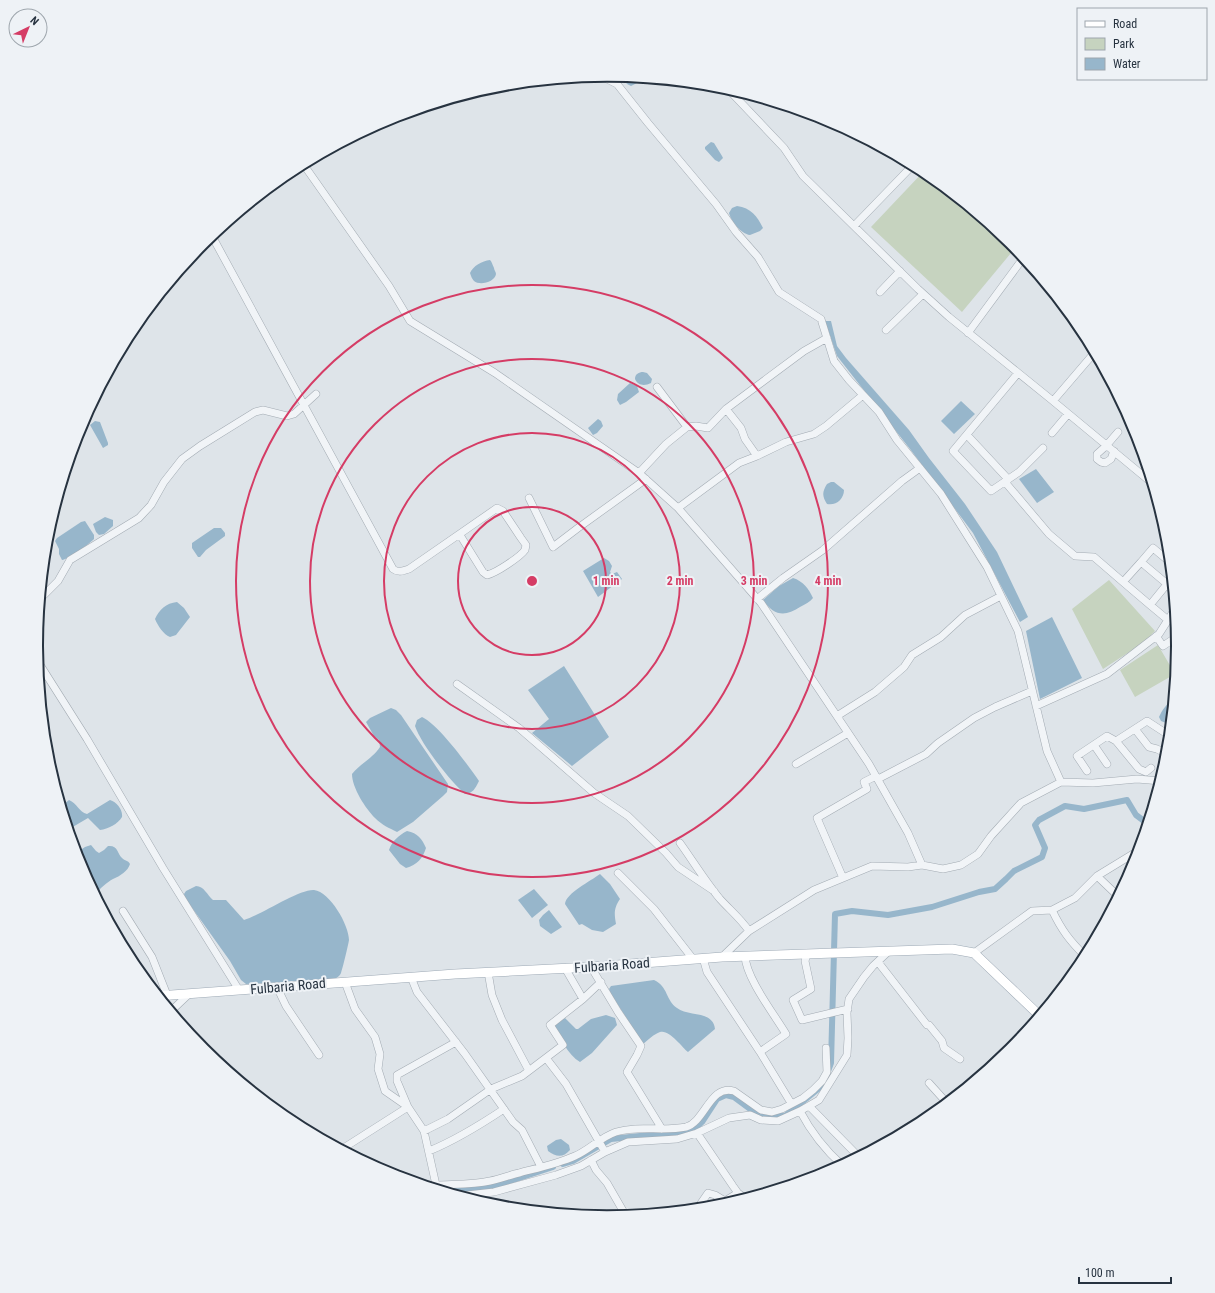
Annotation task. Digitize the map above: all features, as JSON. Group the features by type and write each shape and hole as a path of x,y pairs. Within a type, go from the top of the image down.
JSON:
{"main road":[{"name":"Fulbaria Road","path":"164,995 411,977 591,967 698,958 952,949 974,953"},
{"path":"974,953 1037,1012"}],"street":[{"path":"613,82 617,84 716,204 736,232 758,257 779,292 821,319 834,361 879,412 897,440 945,500 987,567 1018,631 1047,751 1061,782"},
{"path":"735,97 784,148 803,176 924,294 968,333 1146,478"},
{"path":"307,169 389,286 410,321 495,374 640,474 678,508 757,599 837,716 877,777 908,833 922,865"},
{"path":"854,226 909,169"},
{"path":"215,241 393,569 396,571 409,569 497,508 503,512 526,544 526,547 524,552 495,572 487,575 483,572 460,535"},
{"path":"968,333 1021,262"},
{"path":"880,292 900,271"},
{"path":"886,330 924,294"},
{"path":"640,474 666,444 687,427 696,426 708,428 726,410 804,351 827,338"},
{"path":"1053,401 1091,356"},
{"path":"1018,373 953,451 991,491 1019,472 1043,448"},
{"path":"657,387 687,427"},
{"path":"46,593 58,581 70,560 139,518 151,505 164,482 182,460 200,446 255,412 263,410 287,416 294,414 316,394"},
{"path":"678,508 739,463 786,442 814,434 826,426 863,395"},
{"path":"726,410 741,428 756,456"},
{"path":"1052,433 1068,414"},
{"path":"1114,451 1112,459 1105,463 1100,462 1097,459 1097,454 1118,432"},
{"path":"967,435 1048,534 1075,556 1094,557 1150,605 1171,615"},
{"path":"757,599 783,578 823,550 902,481 920,468"},
{"path":"529,498 553,547 646,479"},
{"path":"1123,582 1153,548 1164,558"},
{"path":"1141,562 1168,586"},
{"path":"1150,605 1169,588"},
{"path":"837,716 875,692 904,667 912,655 941,637 965,616 1001,596"},
{"path":"1036,706 1107,674 1159,634 1171,616"},
{"path":"1156,636 1163,646 1172,640"},
{"path":"44,671 87,739 163,868 239,990"},
{"path":"456,684 519,728 594,793 628,816 666,853 678,868 714,891"},
{"path":"843,878 817,818 867,789 864,782 926,754 938,743 974,718 1032,691"},
{"path":"1116,741 1147,721 1165,733"},
{"path":"1135,729 1149,748 1162,751"},
{"path":"796,764 848,733"},
{"path":"1087,771 1077,756 1107,736 1116,741 1139,769 1146,772 1151,768"},
{"path":"1094,745 1107,764"},
{"path":"722,957 749,931 814,890 872,866 908,867 922,865 943,869 961,865 978,854 991,836 1021,804 1061,782 1093,783 1137,779 1156,781"},
{"path":"680,843 721,900 741,919 749,931"},
{"path":"974,953 1032,911 1052,910 1075,898 1096,876 1132,855"},
{"path":"618,873 654,909 698,958 760,1052 791,1104"},
{"path":"1096,876 1115,893"},
{"path":"1052,910 1062,930 1081,953"},
{"path":"123,911 152,957 162,993"},
{"path":"472,1194 494,1192 520,1186 563,1173 582,1166 605,1152 628,1142 678,1139 697,1133 729,1118 750,1115 761,1120 778,1121 809,1106 819,1100 847,1055 849,1000 864,977 889,951"},
{"path":"807,954 805,961 811,989 793,1000 802,1020 848,1009"},
{"path":"745,956 746,964 757,987 786,1034 760,1052"},
{"path":"878,962 927,1025 929,1025 942,1041 944,1048 960,1059"},
{"path":"591,967 618,1012 641,1046 627,1072 662,1129"},
{"path":"565,968 583,999"},
{"path":"488,972 492,996 528,1069"},
{"path":"411,977 417,992 491,1089 513,1122 522,1130 541,1167"},
{"path":"345,982 355,1009 375,1037 380,1054 378,1069 385,1090 408,1107"},
{"path":"424,1131 448,1119 491,1089 522,1076 528,1069 563,1045 550,1025 583,999 601,982"},
{"path":"277,987 286,1006 319,1055"},
{"path":"174,1008 189,994"},
{"path":"434,1183 429,1151 424,1131 408,1107 397,1081 397,1075 456,1042"},
{"path":"440,1185 490,1181 541,1167 576,1156 599,1140 616,1132 688,1126 700,1117 713,1098 729,1089 761,1110 772,1112 782,1109 803,1098 822,1081 827,1072 826,1048"},
{"path":"546,1058 566,1084 605,1152"},
{"path":"929,1083 944,1099"},
{"path":"809,1106 856,1154"},
{"path":"347,1147 408,1107"},
{"path":"429,1151 447,1144 477,1127 504,1109"},
{"path":"800,1111 809,1129 838,1162"},
{"path":"697,1133 741,1195"},
{"path":"591,1160 596,1170 607,1183 623,1211"},
{"path":"701,1203 708,1193 722,1199"},
{"path":"732,1197 738,1193"}],"green space":[{"path":"919,176 980,222 1012,252 962,312 871,227"},
{"path":"1109,580 1155,631 1143,643 1103,669 1072,609"},
{"path":"1158,645 1171,668 1171,676 1135,697 1120,670"}],"water":[{"path":"626,82 637,83 631,86"},
{"path":"711,142 714,143 723,158 719,162 715,160 705,149 705,147"},
{"path":"737,206 753,213 763,228 760,231 750,235 740,230 734,223 729,213 732,208"},
{"path":"490,260 496,273 495,277 490,281 483,283 474,281 470,273 471,270 478,264"},
{"path":"825,321 831,321 837,346 846,358 909,430 965,504 997,552 1028,617 1020,622 973,533 910,449 837,356"},
{"path":"643,372 647,373 652,379 651,383 642,385 636,381 636,375"},
{"path":"630,383 637,386 639,392 620,405 617,400 618,394"},
{"path":"961,401 975,414 954,434 941,421"},
{"path":"598,419 601,421 603,426 593,435 588,428"},
{"path":"95,421 100,422 108,443 108,445 103,448 90,425"},
{"path":"1036,469 1054,492 1037,503 1019,479"},
{"path":"834,482 844,490 844,493 841,499 836,503 827,504 823,496 823,492 827,484"},
{"path":"105,517 113,520 113,526 104,534 99,535 93,524"},
{"path":"85,521 94,535 94,539 74,554 62,560 55,541 57,538 81,522"},
{"path":"214,528 221,528 225,533 225,536 206,550 200,557 198,557 192,548 192,543"},
{"path":"604,558 609,561 612,566 610,572 612,574 617,572 622,579 598,597 583,571"},
{"path":"793,578 800,581 805,586 813,598 795,610 789,612 780,613 771,609 763,600 779,586"},
{"path":"177,602 184,608 190,617 176,635 170,637 161,630 155,619 163,608 169,604"},
{"path":"1052,617 1082,678 1040,699 1026,631"},
{"path":"564,666 609,737 572,766 532,733 549,719 528,690"},
{"path":"1169,703 1166,723 1161,721 1159,717"},
{"path":"391,708 396,710 401,715 448,784 447,792 443,796 413,822 397,832 380,823 368,809 354,786 352,774 380,747 379,740 374,736 366,722 370,718"},
{"path":"422,717 429,721 444,736 479,781 472,792 465,794 459,788 444,772 423,742 415,726 417,720"},
{"path":"69,800 87,814 110,800 119,807 122,812 122,817 115,824 100,830 88,818 73,827 65,803"},
{"path":"407,831 414,833 419,837 426,848 419,861 406,868 400,864 389,850 396,839"},
{"path":"91,845 99,853 108,846 114,847 120,856 130,864 123,873 108,882 99,891 81,850"},
{"path":"600,874 610,884 620,899 615,911 616,924 603,932 592,930 582,924 579,925 565,904 566,900 574,892"},
{"path":"196,886 201,887 213,900 226,900 244,920 307,891 314,890 320,892 338,910 346,926 349,940 341,974 335,979 246,984 241,980 230,961 185,898 184,894 186,891"},
{"path":"534,889 548,905 532,918 518,900"},
{"path":"549,910 562,927 551,934 540,926 539,920"},
{"path":"654,980 662,986 673,1005 677,1008 682,1011 705,1016 713,1023 715,1029 688,1052 675,1039 664,1032 656,1034 643,1044 609,989 611,986"},
{"path":"606,1015 615,1018 617,1025 592,1053 580,1062 568,1050 552,1025 565,1018 576,1029 578,1029 591,1019"},
{"path":"561,1139 569,1145 570,1150 567,1153 559,1156 548,1151 547,1146 556,1140"}],"waterway":[{"path":"563,1164 573,1161 611,1139 695,1129 702,1122 717,1099 726,1095 734,1097 757,1114 785,1116 823,1085 831,1063 835,914 852,911 888,915 932,907 979,892 995,889 1014,871 1042,857 1045,848 1035,825 1039,820 1065,806 1084,809 1127,800 1136,815 1144,821"},
{"path":"455,1190 491,1187 553,1167"}]}
